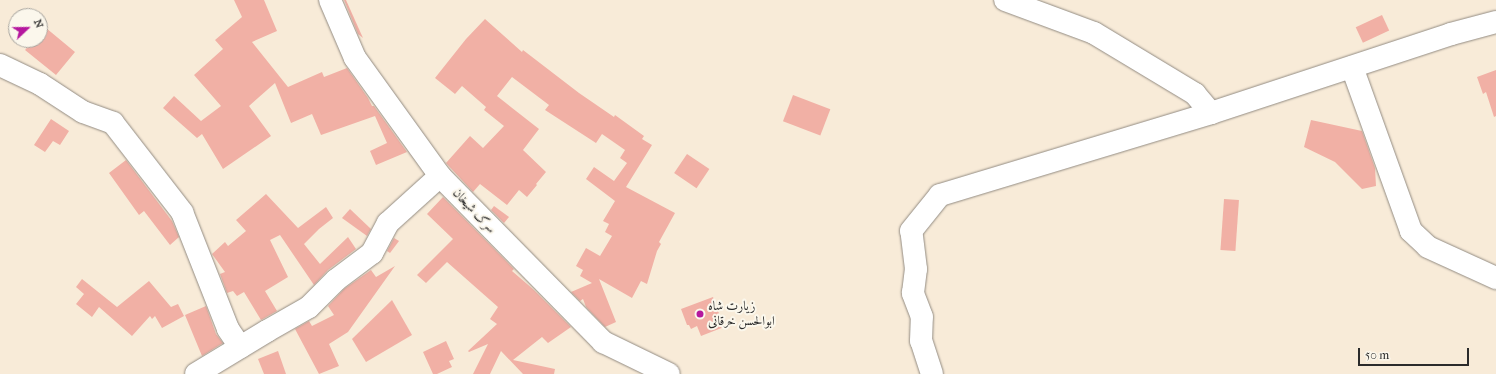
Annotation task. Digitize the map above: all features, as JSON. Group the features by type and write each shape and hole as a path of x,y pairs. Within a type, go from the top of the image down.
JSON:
{"street":[{"name":"سرک شیخان","path":"330,0 355,58 440,176 603,342 669,374"},
{"path":"1005,0 1094,33 1195,94 1211,113"},
{"path":"932,374 921,341 922,317 913,293 916,269 911,231 940,195 1211,113 1451,34 1496,22"},
{"path":"1451,34 1496,33"},
{"path":"0,65 40,84 83,112 113,123 182,212 228,330 240,347"},
{"path":"1352,67 1411,231 1428,247 1496,278"},
{"path":"196,374 310,307 336,280 372,253 388,222 440,176"}],"building":[{"path":"234,0 264,0 277,31 252,42 288,87 322,72 324,77 347,68 372,106 374,106 407,152 376,165 370,151 387,143 375,116 321,135 312,114 291,123 275,83 249,106 271,136 223,169 202,134 197,138 163,108 174,96 201,121 221,106 194,75 223,49 215,40 242,17"},
{"path":"344,0 346,0 363,38 358,34"},
{"path":"1382,15 1389,30 1363,43 1356,27"},
{"path":"485,19 522,52 523,50 579,93 614,117 615,115 644,136 642,139 652,145 626,187 675,213 659,242 661,244 657,251 647,284 641,281 632,298 599,279 616,322 605,327 586,307 583,299 580,301 571,292 592,283 580,276 583,270 576,266 586,248 600,256 612,236 605,232 609,224 603,221 615,201 586,179 594,167 614,181 627,163 620,158 625,150 602,134 596,143 545,110 549,105 512,77 497,96 539,129 523,150 546,172 536,184 537,185 527,197 519,190 507,205 480,184 473,192 446,163 470,136 483,148 504,126 484,110 486,107 462,86 455,94 435,78 466,39"},
{"path":"48,30 75,52 56,75 25,50 27,48 48,48"},
{"path":"1496,70 1496,116 1494,117 1486,92 1483,94 1477,77"},
{"path":"793,95 830,109 820,135 783,121"},
{"path":"51,119 69,131 60,145 53,141 45,152 34,145"},
{"path":"1311,120 1362,131 1375,168 1376,186 1362,189 1335,162 1304,147"},
{"path":"687,154 709,169 697,188 674,173"},
{"path":"126,160 172,221 179,237 170,245 144,211 139,215 109,173"},
{"path":"266,194 298,228 326,207 333,218 304,244 320,264 348,237 356,249 328,270 314,285 280,235 270,240 288,277 265,291 277,311 261,320 244,292 237,296 233,291 227,293 220,274 225,272 212,254 225,242 228,246 246,231 236,220"},
{"path":"443,197 514,269 512,271 534,290 571,327 548,343 542,337 513,360 555,369 554,374 523,374 501,351 490,374 473,374 488,344 469,352 468,351 497,324 490,319 498,307 447,262 426,283 417,275 453,239 427,214"},
{"path":"1224,199 1239,200 1235,251 1220,250"},
{"path":"494,206 509,217 504,223 491,210"},
{"path":"350,209 371,229 367,236 342,218"},
{"path":"394,238 399,241 390,253 387,251"},
{"path":"395,266 348,332 329,344 339,366 319,374 295,329 309,321 312,326 334,315 328,306 344,289 371,270 376,277"},
{"path":"82,279 117,307 149,281 171,307 178,304 184,316 162,328 155,316 152,319 150,316 132,336 99,307 92,317 76,304 84,294 76,287"},
{"path":"713,297 724,327 701,336 697,326 691,329 689,325 687,325 681,309"},
{"path":"392,300 412,335 366,362 352,339"},
{"path":"206,306 216,334 223,343 202,356 185,315"},
{"path":"446,341 454,359 449,361 452,367 437,374 433,374 423,352"},
{"path":"278,351 286,374 264,374 258,359"}],"place":[{"name":"زیارت شاه ابوالحسن خرقانی","path":"700,314"}]}
